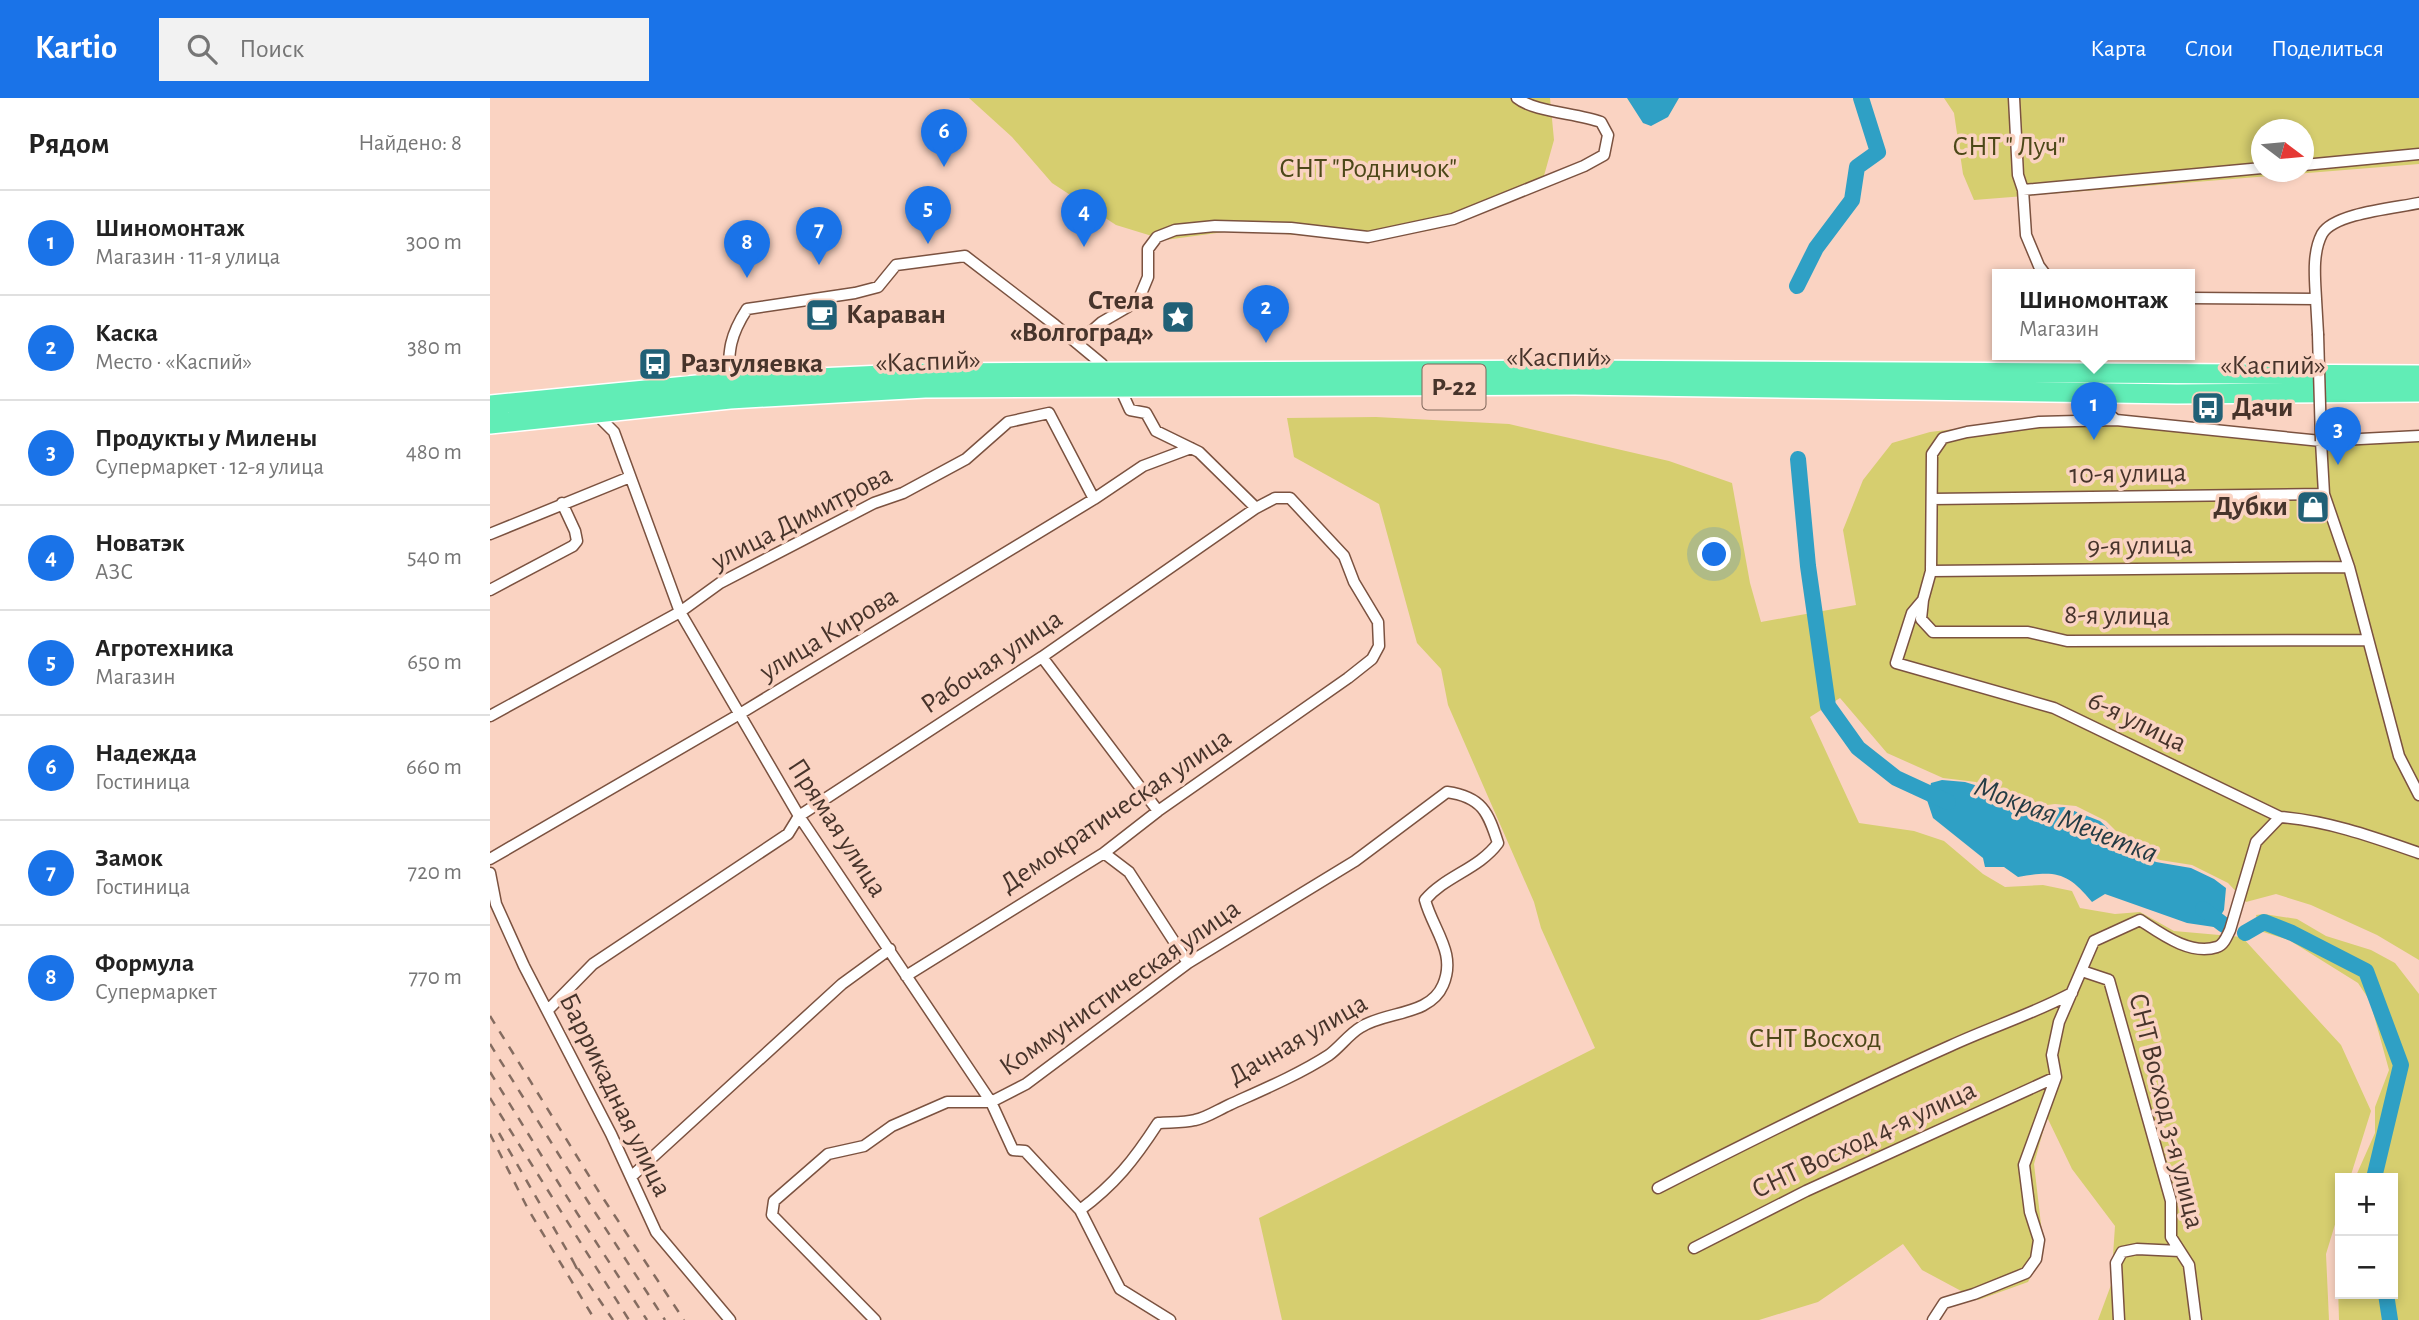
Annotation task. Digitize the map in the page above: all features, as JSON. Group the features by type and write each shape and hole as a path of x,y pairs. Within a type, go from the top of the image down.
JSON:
{"highway":[{"path":"2056,372 2076,360"},
{"path":"2100,360 2125,372"},
{"name":"«Каспий»","path":"490,405 728,382 926,373 2125,372 2419,375"},
{"name":"«Каспий»","path":"490,424 730,399 1110,374 1575,385 2190,394 2419,392"}],"street":[{"path":"1078,343 1102,321 1138,301 1148,277 1148,248 1157,237 1175,230 1215,226 1291,228 1368,237 1453,219 1584,166 1604,155 1608,135 1601,122 1581,115 1531,107 1517,98"},
{"path":"2014,98 2018,175 2023,190 2026,236 2041,269"},
{"path":"2314,163 2419,154"},
{"path":"2023,190 2251,169"},
{"path":"2418,790 2399,756 2349,567 2324,494 2316,256 2322,232 2340,219 2419,203"},
{"path":"728,382 729,345 747,309 855,293 878,287 896,265 965,256 1078,343 1110,374 1130,410 1146,413 1156,431 1199,452 1256,508"},
{"path":"2195,298 2316,299"},
{"path":"2083,392 2116,420"},
{"path":"594,412 606,421 614,432 632,409"},
{"name":"улица Димитрова","path":"490,716 680,612 720,583 874,503 903,493 965,459 1008,422 1049,413 1094,499"},
{"path":"1923,600 1931,571 1932,454 1943,438 2039,422 2116,420 2321,441 2419,436"},
{"name":"Прямая улица","path":"614,432 680,612 738,715 799,816 991,1102 1013,1150 1025,1151 1080,1210"},
{"name":"улица Кирова","path":"490,859 738,715 1094,499 1143,466 1191,448"},
{"path":"490,534 630,477"},
{"name":"10-я улица","path":"1932,499 2324,494"},
{"name":"Рабочая улица","path":"548,1010 593,964 788,834 799,816 1042,657 1256,508 1275,498 1290,498 1343,556 1354,582 1378,622 1380,646 1372,659 1348,678"},
{"path":"490,590 573,546 577,541 575,531 562,503"},
{"name":"9-я улица","path":"1931,571 2349,567"},
{"name":"8-я улица","path":"1923,600 1921,619 1933,632 2028,632 2067,641 2368,640"},
{"name":"6-я улица","path":"1923,600 1912,613 1896,663 2054,708 2280,817 2312,819 2419,853"},
{"path":"1042,657 1158,811"},
{"name":"Демократическая улица","path":"906,976 1104,853 1158,811 1348,678"},
{"name":"Коммунистическая улица","path":"875,1320 772,1215 774,1200 828,1154 864,1146 892,1126 947,1102 991,1102 1026,1084 1188,963 1355,861 1447,792 1464,794 1478,802 1490,817"},
{"name":"Дачная улица","path":"1080,1210 1106,1191 1135,1159 1158,1123 1196,1120 1329,1055 1360,1027 1384,1016 1433,1001 1443,985 1449,962 1443,940 1425,900 1435,888 1489,855 1498,843 1490,817"},
{"path":"1933,1320 1944,1303 2026,1273 2036,1259 2039,1240 2030,1212 2024,1165 2056,1077 2052,1055 2059,1022 2094,941 2140,920 2167,938 2197,948 2217,947 2225,941 2230,930 2256,842 2280,817"},
{"path":"1104,853 1129,872 1188,963"},
{"name":"Баррикадная улица","path":"490,873 496,904 524,966 632,1176 656,1232 730,1320"},
{"path":"632,1176 842,984 890,949"},
{"name":"СНТ Восход 3-я улица","path":"2082,971 2109,980 2171,1201 2171,1237 2189,1265 2196,1320"},
{"name":"СНТ Восход 4-я улица","path":"1658,1188 1953,1044 2041,1009 2072,993"},
{"name":"СНТ Восход 4-я улица","path":"1694,1248 1806,1191 2056,1077"},
{"path":"1080,1210 1120,1289 1170,1320"},
{"path":"2119,1320 2116,1263 2122,1252 2137,1249 2180,1251"}],"green space":[{"name":"СНТ \"Родничок\"","path":"969,98 1550,98 1554,140 1540,190 1432,230 1368,241 1239,230 1165,240 1116,225 1052,183 1012,137"},
{"name":"СНТ \" Луч\"","path":"1944,98 2419,98 2419,164 2314,172 2314,119 2251,119 2251,178 1974,200 1963,174 1954,113"},
{"name":"СНТ Восход","path":"1376,417 1509,424 1669,461 1732,483 1750,583 1761,622 1856,605 1843,530 1863,480 1892,443 1930,432 2037,419 2309,439 2419,433 2419,960 2377,935 2311,905 2276,894 2246,902 2228,883 2192,865 2160,860 2131,846 2106,821 2076,806 2055,804 2018,809 1976,782 1943,778 1887,753 1840,698 1810,717 1859,823 1914,831 1944,841 1983,874 2005,887 2043,885 2072,891 2080,908 2115,914 2140,912 2174,931 2242,937 2341,1045 2371,1111 2352,1173 2335,1173 2335,1224 2326,1254 2329,1320 2098,1320 2111,1285 2115,1226 2072,1169 2047,1117 2034,1164 2044,1250 2028,1282 1978,1300 1922,1270 1903,1244 1818,1302 1759,1320 1282,1320 1259,1218 1595,1048 1541,928 1534,902 1448,705 1441,669 1417,643 1379,504 1294,457 1287,418"},
{"path":"2256,915 2297,919 2326,936 2371,950 2395,963 2419,994 2419,1320 2339,1320 2338,1299 2398,1299 2398,1173 2357,1173 2375,1133 2375,1107 2389,1070 2370,1001 2358,983 2289,940 2260,931"}],"water":[{"path":"1627,98 1679,98 1668,117 1651,126 1643,123"},
{"path":"1942,780 1978,786 1985,794 2018,812 2064,807 2100,821 2130,849 2156,862 2191,868 2214,879 2226,888 2224,910 2214,927 2187,923 2105,894 2092,902 2076,884 2060,876 2042,874 2018,877 2004,867 1985,867 1983,858 1933,818 1927,800 1931,783"}],"waterway":[{"name":"Мокрая Мечетка","path":"1797,286 1816,248 1852,200 1857,167 1878,152 1861,98"},
{"name":"Мокрая Мечетка","path":"1798,459 1808,566 1828,706 1858,748 1896,778 1948,802"},
{"name":"Мокрая Мечетка","path":"2203,909 2224,925"},
{"name":"Мокрая Мечетка","path":"2245,933 2264,922 2292,933 2366,971 2401,1065 2375,1173"},
{"name":"Мокрая Мечетка","path":"2387,1299 2390,1320"}],"railway":[{"path":"490,1016 599,1192 684,1320"},
{"path":"490,1044 665,1320"},
{"path":"490,1072 647,1320"},
{"path":"490,1098 629,1320"},
{"path":"499,1133 573,1261"},
{"path":"490,1134 528,1209 595,1320"},
{"path":"577,1269 573,1261 613,1320"}],"place":[{"name":"Надежда","path":"944,167"},
{"name":"Агротехника","path":"928,244"},
{"name":"Новатэк","path":"1084,247"},
{"name":"Замок","path":"819,265"},
{"name":"Формула","path":"747,278"},
{"name":"Караван","path":"822,315"},
{"name":"Стела «Волгоград»","path":"1178,317"},
{"name":"Каска","path":"1266,343"},
{"name":"Разгуляевка","path":"655,364"},
{"name":"Дачи","path":"2208,408"},
{"name":"Шиномонтаж","path":"2094,440"},
{"name":"Продукты у Милены","path":"2338,465"},
{"name":"Дубки","path":"2313,507"}]}
